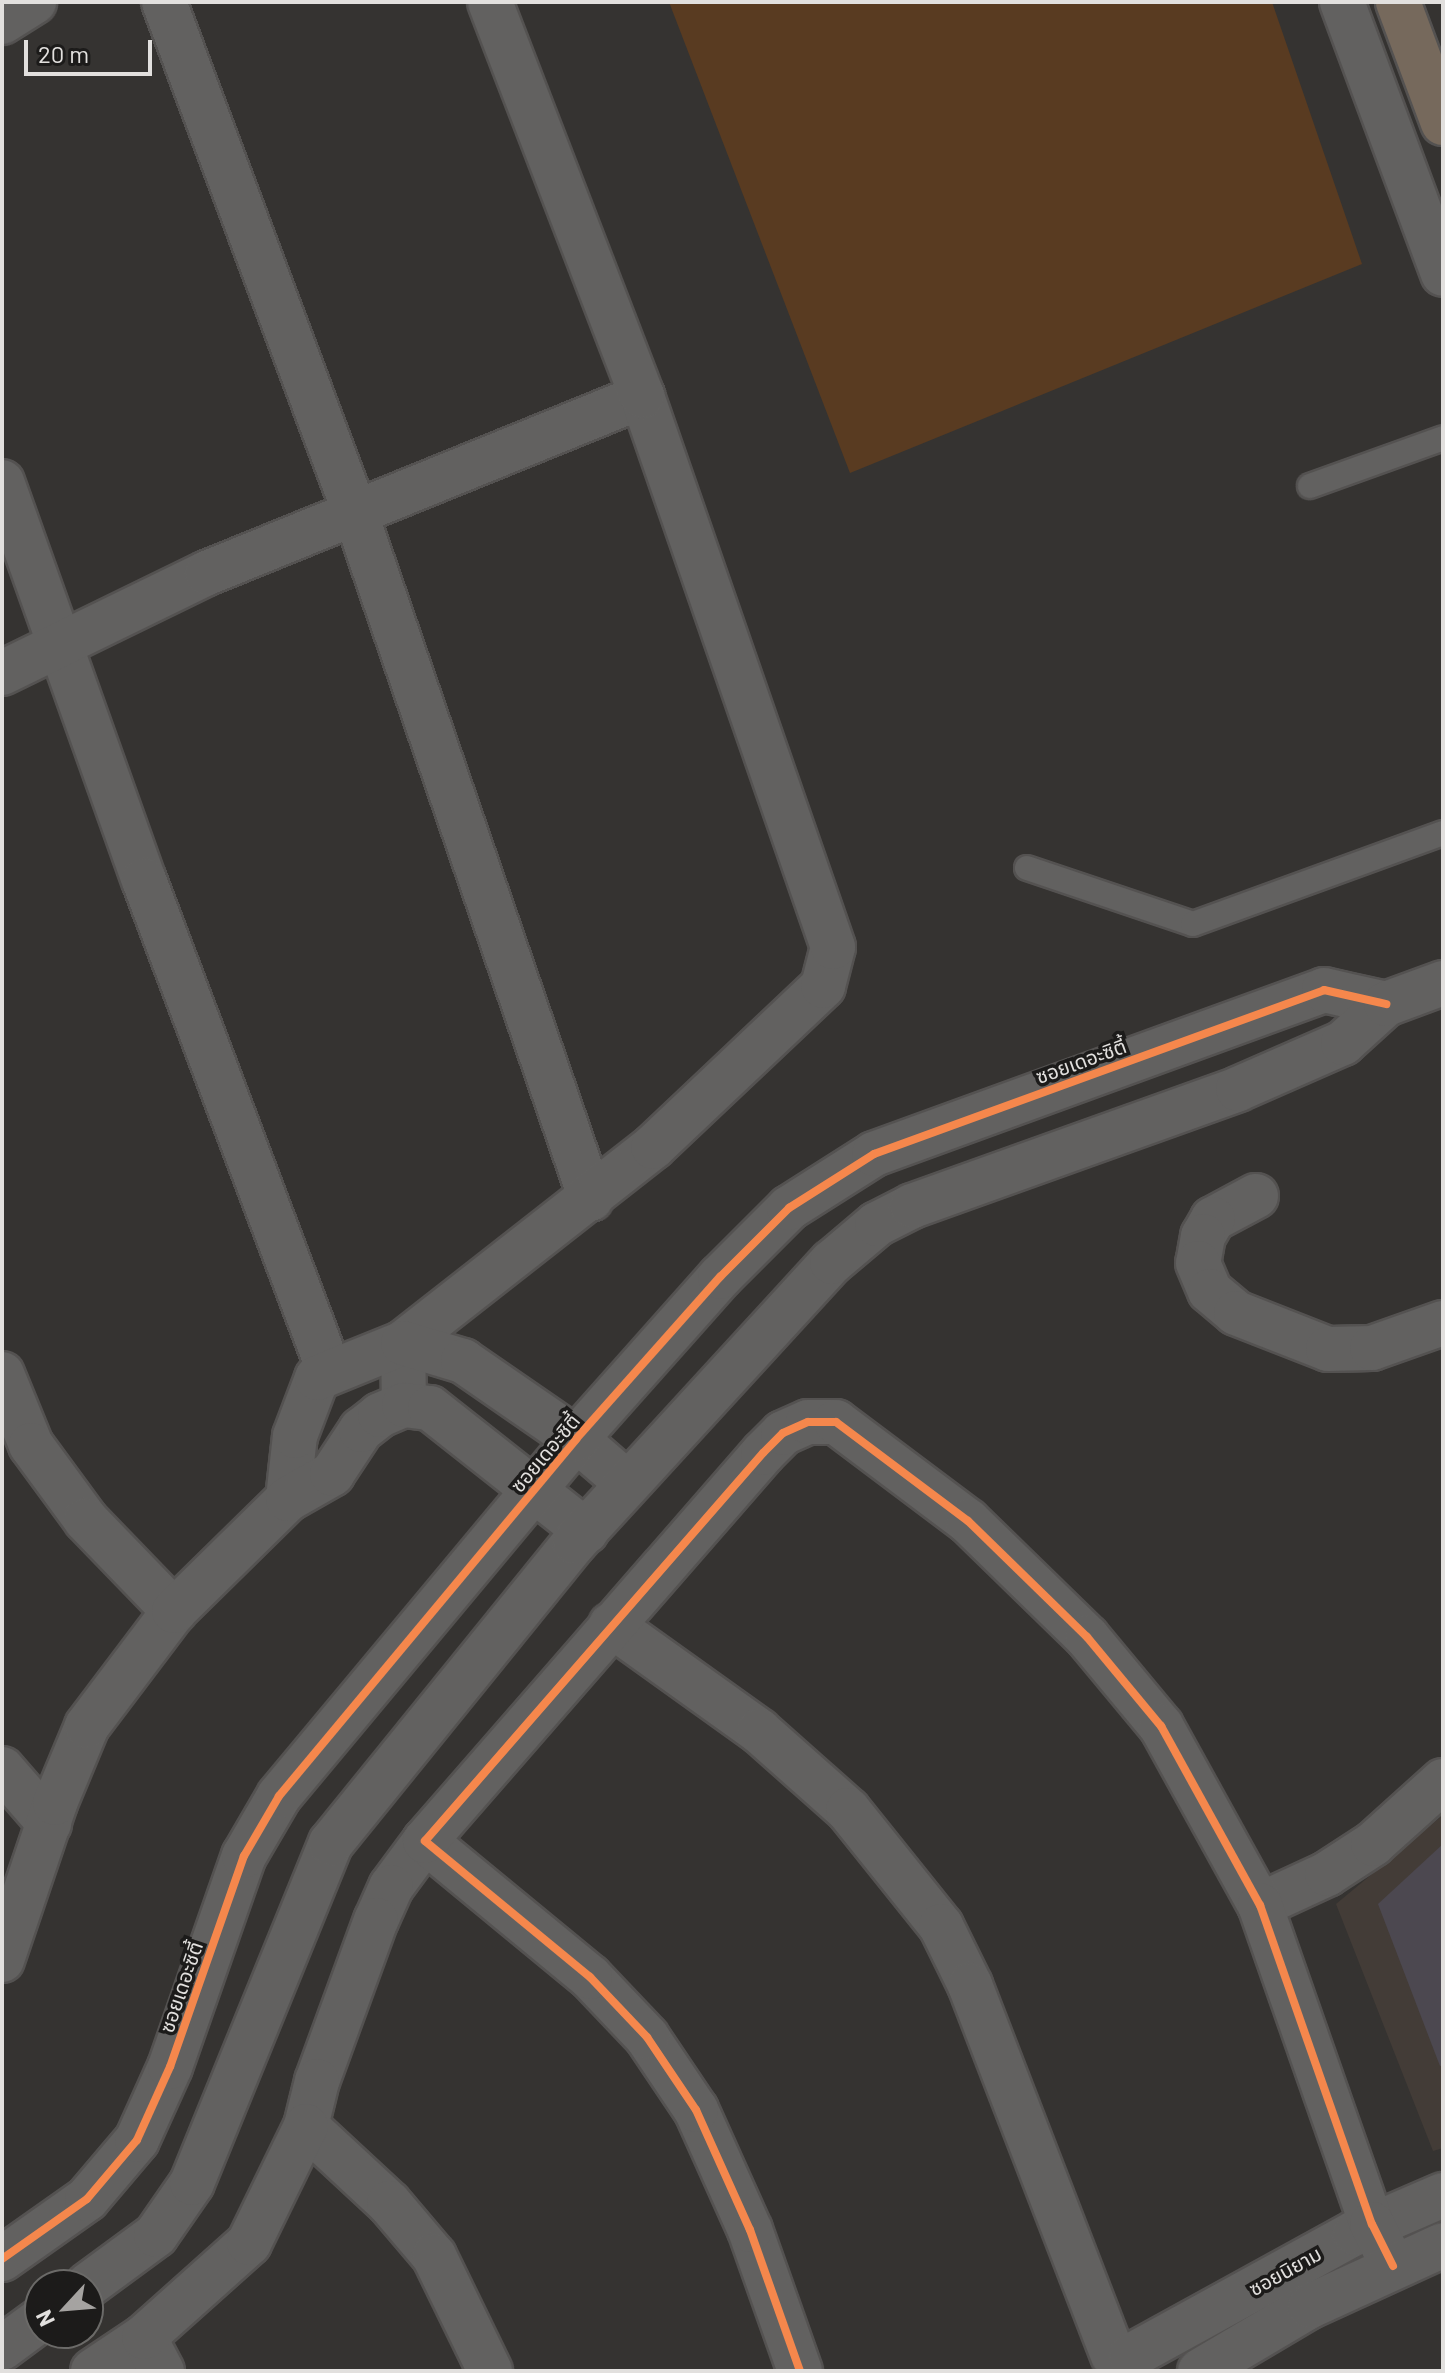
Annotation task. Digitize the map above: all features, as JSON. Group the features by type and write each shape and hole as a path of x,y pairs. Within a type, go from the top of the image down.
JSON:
{"highway":[{"path":"1398,2 1441,124"}],"street":[{"path":"2,22 34,2"},
{"path":"164,2 356,515 591,1199"},
{"path":"288,1499 295,1436 317,1378 329,1370 403,1343 591,1199 802,1010 823,986 833,947 642,396 490,2"},
{"path":"1342,2 1443,274"},
{"path":"2,673 61,641 207,573 356,515 642,396"},
{"path":"2,482 144,880 329,1370"},
{"path":"104,2274 156,2235 192,2183 331,1843 407,1742 627,1483 832,1262 877,1224 912,1206 1238,1089 1343,1043 1386,1004 1443,983"},
{"name":"ซอยเดอะซิตี้","path":"2,2259 79,2205 137,2140 170,2067 244,1856 279,1796 576,1439 720,1277 789,1208 874,1154 1324,990 1386,1004"},
{"path":"1214,1029 1238,1089"},
{"path":"1256,1196 1213,1219 1203,1236 1198,1263 1210,1291 1236,1313 1328,1349 1372,1348 1443,1323"},
{"path":"403,1343 463,1361 576,1439 627,1483"},
{"path":"403,1343 404,1405"},
{"path":"2,1374 31,1445 86,1520 174,1611"},
{"path":"2,1960 49,1823 87,1726 174,1611 288,1499 332,1474 361,1430 404,1405 430,1408 536,1488 586,1531"},
{"path":"93,2371 153,2354 249,2243 306,2126 317,2081 376,1920 391,1887 425,1841 611,1625 783,1433 808,1422 836,1422 968,1521 1087,1637 1161,1726 1260,1905 1372,2224 1393,2266"},
{"path":"611,1625 759,1731 848,1810 941,1926 970,1985 1121,2363"},
{"path":"2,1769 49,1823"},
{"path":"1260,1905 1327,1874 1373,1844 1443,1781"},
{"path":"425,1841 590,1977 647,2037 696,2110 750,2230 800,2371"},
{"path":"306,2126 389,2203 434,2256 490,2371"},
{"name":"ซอยนิยาม","path":"1121,2363 1372,2224 1443,2195"},
{"path":"79,2205 102,2269"},
{"path":"1200,2371 1310,2306 1443,2245"},
{"path":"2,2348 24,2332"}],"lane":[{"path":"1310,486 1443,438"},
{"path":"1027,868 1193,924 1234,913 1443,833"}],"shaded area":[{"path":"669,2 1272,2 1362,264 850,473"},
{"path":"1443,1815 1443,2148 1433,2151 1336,1904"}],"building":[{"path":"1443,1844 1443,2065 1440,2066 1378,1904"}],"cycle path":[{"path":"2,2259 87,2199 137,2140 170,2067 244,1856 279,1796 576,1439 720,1277 789,1208 874,1154 1324,990 1386,1004"},
{"path":"800,2371 750,2230 696,2110 647,2037 590,1977 425,1841 763,1453 783,1433 808,1422 836,1422 968,1521 1087,1637 1161,1726 1260,1905 1372,2224 1393,2266"}]}
